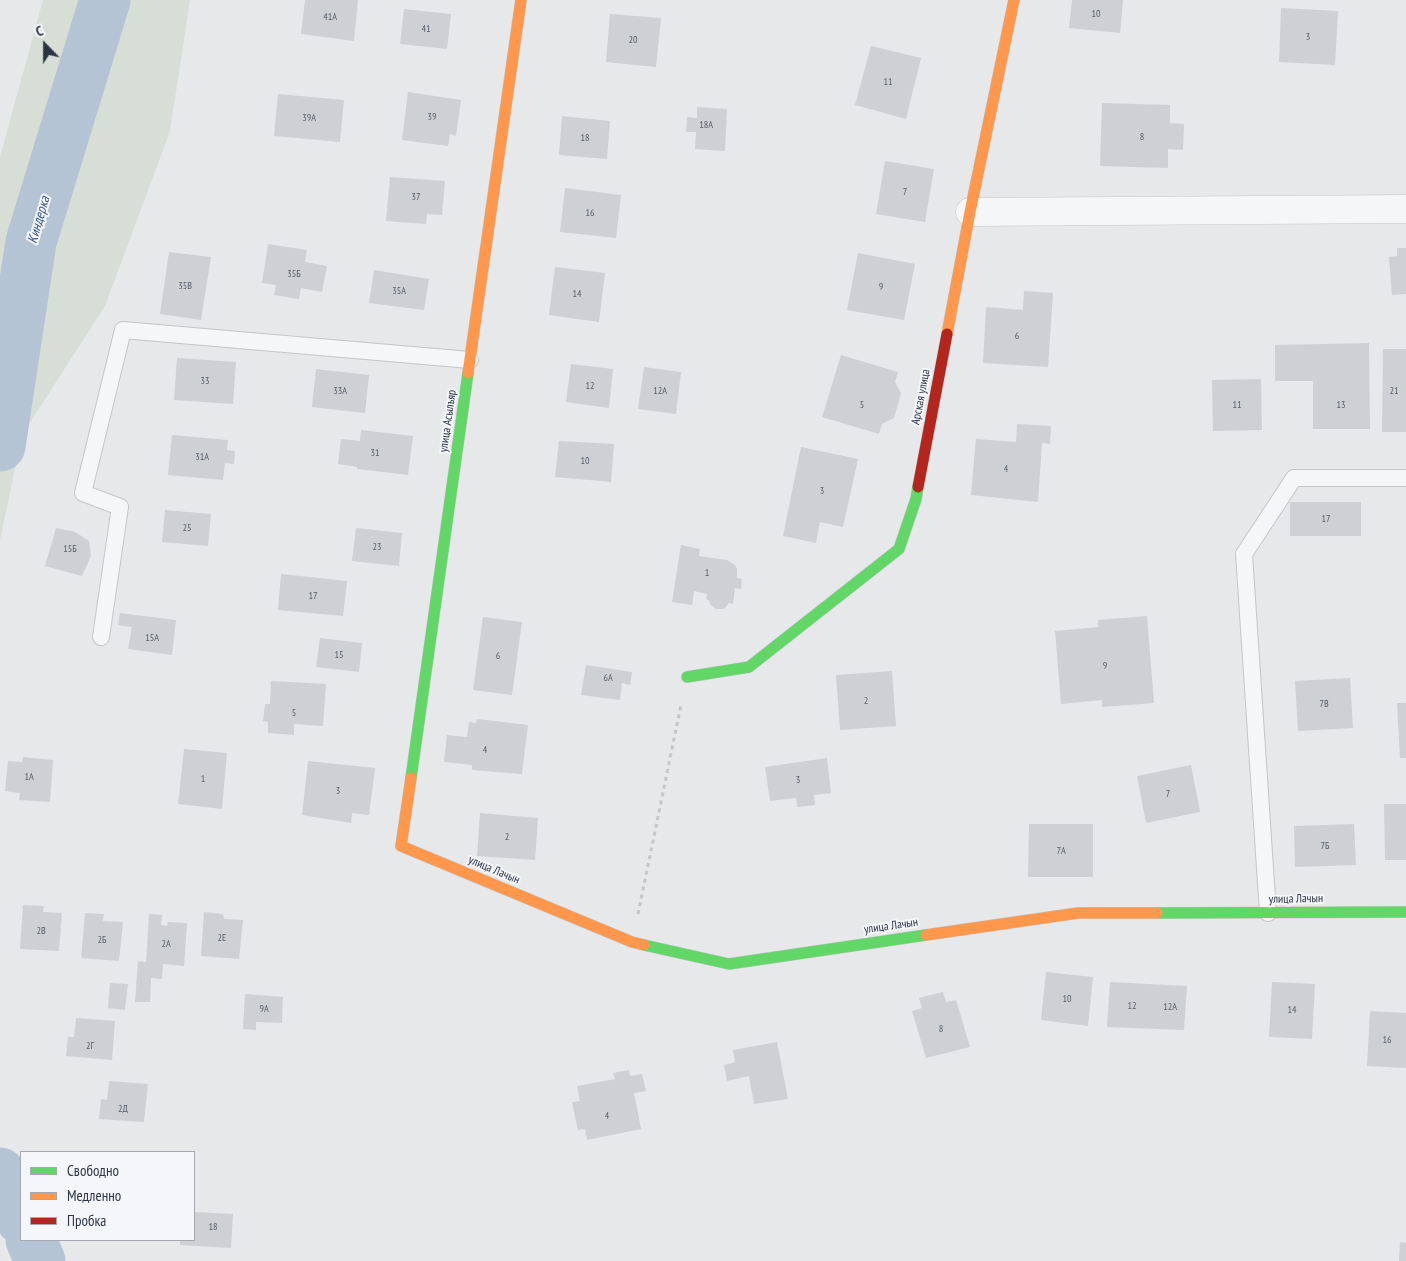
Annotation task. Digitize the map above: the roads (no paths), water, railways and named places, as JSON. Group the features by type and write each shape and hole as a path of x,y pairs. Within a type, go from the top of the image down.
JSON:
{"street":[{"name":"улица Асылъяр","path":"401,846 521,0"},
{"name":"Арская улица","path":"687,677 749,667 899,549 916,499 970,212 1014,0"},
{"path":"970,212 1406,209"},
{"name":"улица Лачын","path":"401,846 632,942 729,964 1078,913 1406,912"}],"lane":[{"path":"101,637 120,507 83,493 123,330 470,360"},
{"path":"1268,913 1244,554 1294,478 1406,478"}],"waterway":[{"name":"Киндерка","path":"0,446 31,242 105,0"},
{"name":"Киндерка","path":"0,1173 20,1217"},
{"name":"Киндерка","path":"31,1241 40,1261"}]}
